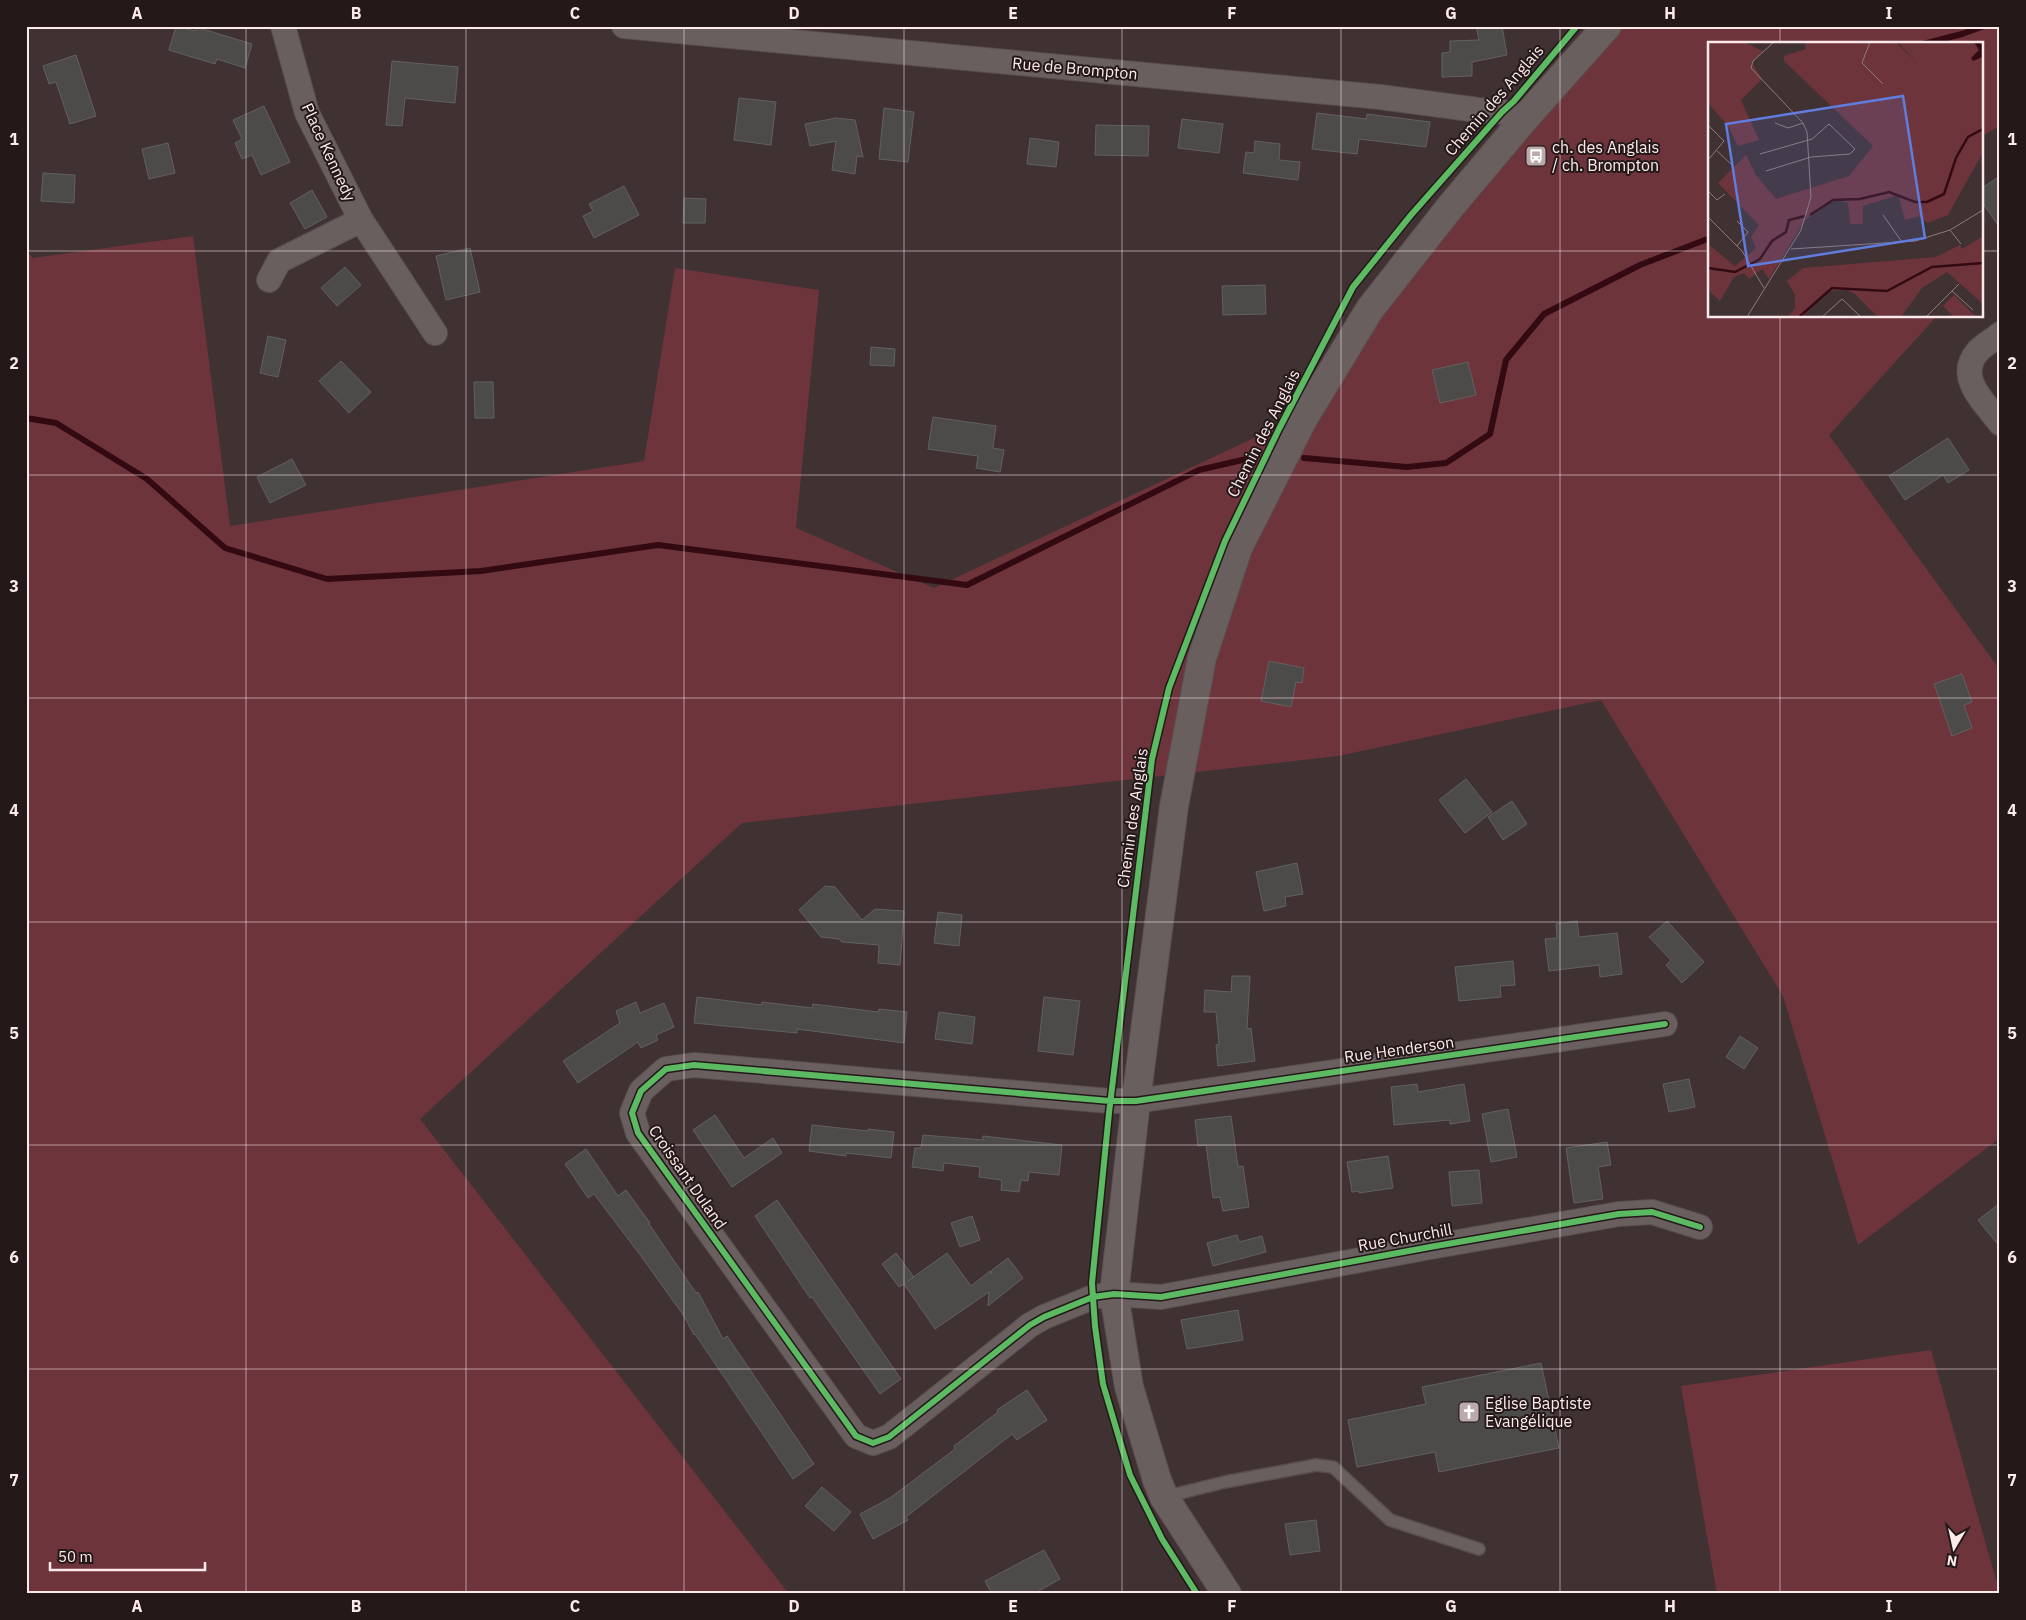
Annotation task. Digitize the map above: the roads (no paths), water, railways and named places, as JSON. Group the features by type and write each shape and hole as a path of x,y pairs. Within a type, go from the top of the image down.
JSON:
{"street":[{"name":"Place Kennedy","path":"283,26 307,113 361,220 435,333"},
{"name":"Rue de Brompton","path":"624,26 1380,97 1502,112 1526,117"},
{"name":"Chemin des Anglais","path":"1227,1594 1164,1496 1157,1480 1129,1387 1114,1294 1136,1101 1174,806 1202,658 1238,548 1302,419 1370,309 1445,213 1526,117 1607,26"},
{"name":"Place Kennedy","path":"269,280 279,261 361,220"},
{"path":"2000,334 1978,350 1971,360 1968,372 1969,381 2000,423"},
{"name":"Rue Henderson","path":"1136,1101 1665,1024"},
{"name":"Croissant Duland","path":"1114,1294 1093,1298 1044,1317 1030,1325 889,1437 873,1443 856,1436 638,1133 632,1113 641,1091 666,1069 694,1065 1101,1100 1136,1101"},
{"name":"Rue Churchill","path":"1114,1294 1161,1297 1619,1214 1652,1212 1700,1227"}],"lane":[{"path":"1164,1496 1225,1482 1316,1465 1333,1467 1390,1520 1479,1549"}],"waterway":[{"path":"1931,42 1984,26"},
{"path":"1304,458 1407,467 1446,463 1490,434 1506,360 1544,314 1640,265 1708,239"},
{"path":"26,418 56,423 147,479 225,548 327,579 481,571 658,545 967,585 1199,470 1251,458"}],"place":[{"name":"ch. des Anglais / ch. Brompton","path":"1536,156"},
{"name":"Eglise Baptiste Evangélique","path":"1469,1412"}]}
